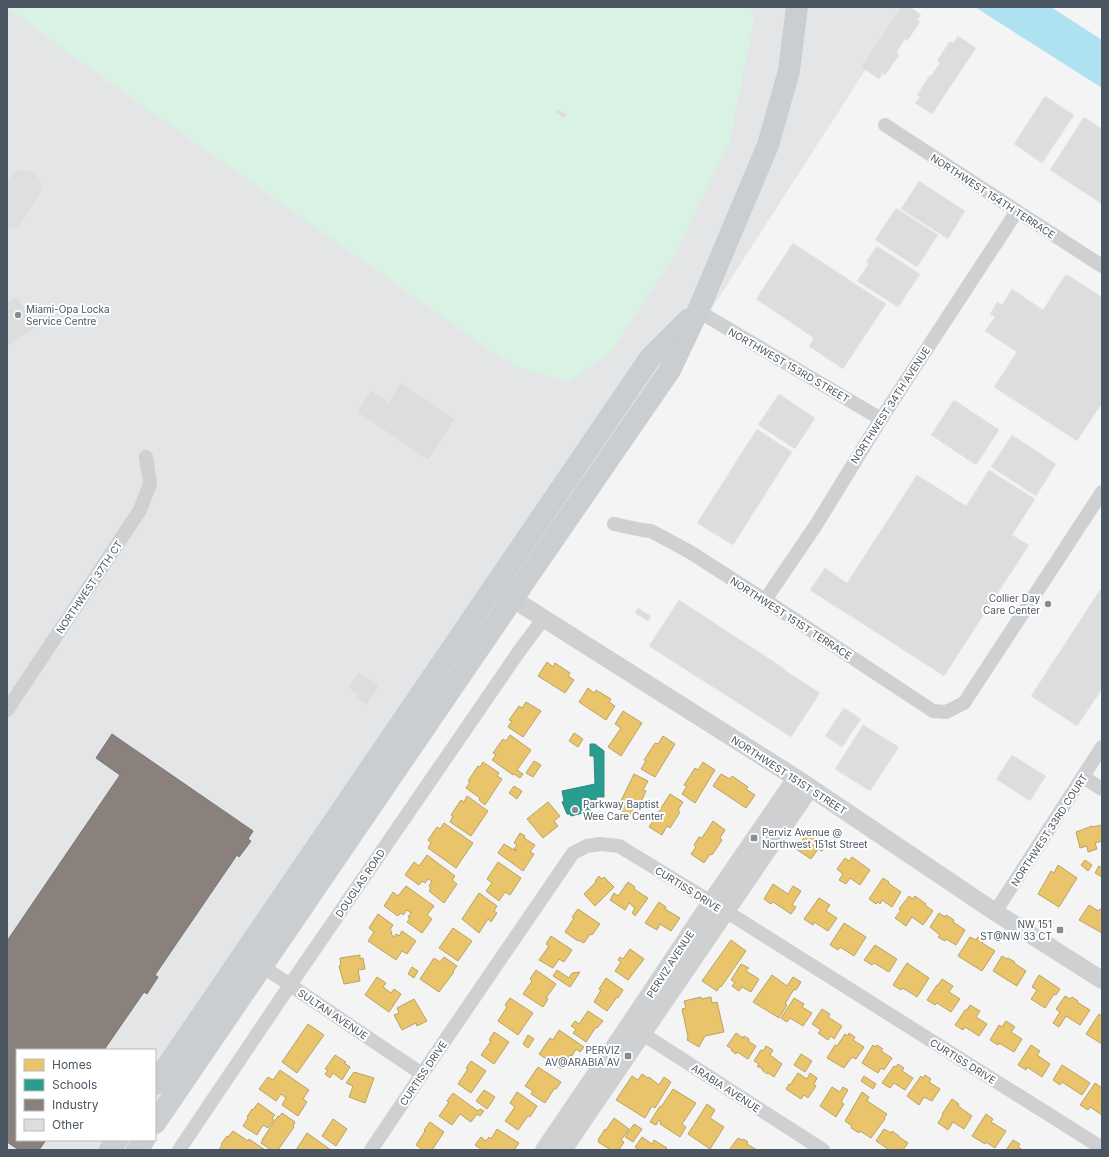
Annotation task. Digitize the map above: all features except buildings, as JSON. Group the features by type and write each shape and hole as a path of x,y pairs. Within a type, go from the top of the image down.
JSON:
{"main road":[{"path":"156,1122 670,370 698,311 768,145 789,71 797,7"},
{"path":"156,1083 650,358 698,311"},
{"path":"110,1150 116,1141"},
{"path":"137,1150 143,1141"}],"street":[{"name":"NORTHWEST 154TH TERRACE","path":"885,125 1102,266"},
{"name":"NORTHWEST 34TH AVENUE","path":"765,600 816,525 880,419 1017,211"},
{"name":"NORTHWEST 153RD STREET","path":"698,311 880,419"},
{"name":"NORTHWEST 37TH CT","path":"7,710 140,510 150,484 146,457"},
{"name":"NORTHWEST 151ST TERRACE","path":"614,524 651,531 690,552 933,711 946,712 964,703 1102,492"},
{"name":"NORTHWEST 151ST STREET","path":"493,587 513,598 803,783 995,912 1102,980"},
{"name":"DOUGLAS ROAD","path":"179,1150 290,985 520,650 544,618"},
{"name":"NORTHWEST 33RD COURT","path":"995,912 1102,747"},
{"path":"1083,777 1102,790"},
{"name":"PERVIZ AVENUE","path":"563,1150 636,1029 803,783"},
{"name":"CURTISS DRIVE","path":"371,1150 574,853 587,846 600,844 620,846 1102,1148"},
{"name":"SULTAN AVENUE","path":"244,954 422,1074"},
{"name":"PERVIZ AVENUE","path":"545,1150 636,1029"},
{"name":"ARABIA AVENUE","path":"636,1029 823,1150"}],"shaded area":[{"path":"7,7 906,7 508,625 156,1136 156,1049 16,1049 16,1141 152,1141 146,1150 7,1150"}],"green space":[{"path":"7,7 751,7 754,21 730,140 676,253 611,352 569,382 520,368 488,349 68,53"}],"water":[{"path":"975,7 1051,7 1102,40 1102,88"}],"taxiway":[{"path":"7,213 24,187"}],"place":[{"name":"Miami-Opa Locka Service Centre","path":"18,315"},
{"name":"Collier Day Care Center","path":"1048,604"},
{"name":"Parkway Baptist Wee Care Center","path":"575,810"},
{"name":"Perviz Avenue @ Northwest 151st Street","path":"754,838"},
{"name":"NW 151 ST@NW 33 CT","path":"1060,930"},
{"name":"PERVIZ AV@ARABIA AV","path":"628,1056"}]}
